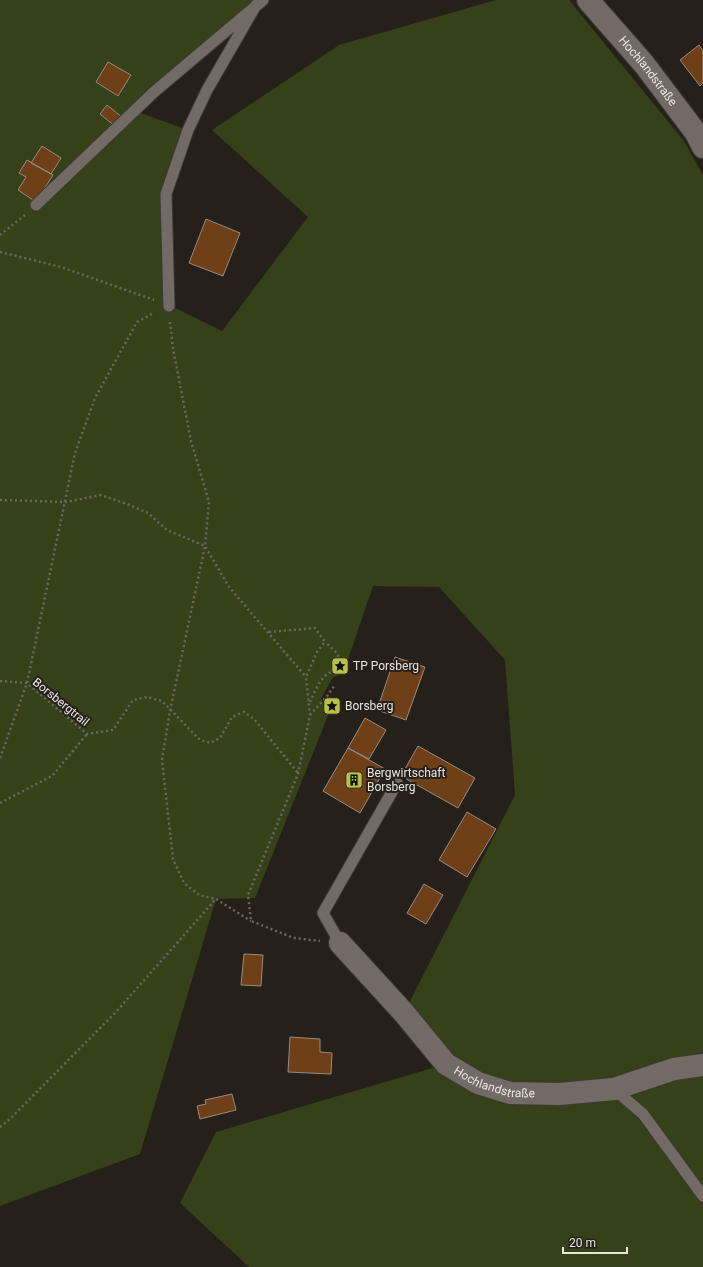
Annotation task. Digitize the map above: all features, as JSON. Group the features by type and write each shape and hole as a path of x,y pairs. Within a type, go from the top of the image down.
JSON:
{"street":[{"name":"Hochlandstraße","path":"588,0 644,64 696,133 703,146"},
{"name":"Hochlandstraße","path":"340,943 404,1013 446,1064 478,1083 510,1093 559,1094 614,1088 674,1070 703,1065"}],"lane":[{"path":"36,205 154,92 260,2"},
{"path":"169,306 166,194 188,130 207,90 260,2"},
{"path":"340,943 323,913 397,783"},
{"path":"614,1088 643,1114 703,1196"}],"path":[{"path":"0,235 36,205"},
{"path":"0,252 61,267 169,306"},
{"path":"0,758 27,684 75,453 95,398 137,322 169,306"},
{"path":"169,306 173,349 190,433 209,502 205,546 170,711 162,760 173,859 184,883 199,896 216,899 251,921 294,938 340,943"},
{"path":"0,500 66,502 101,495 148,513 167,530 205,546 229,587 306,677 310,703 310,715 298,774 248,895 251,921"},
{"path":"269,632 315,628 325,642 335,651 345,666 342,670 334,670 326,675 316,688 310,703"},
{"path":"306,677 317,652 325,642"},
{"name":"Borsbergtrail","path":"0,681 27,684 87,734 113,730 133,700 147,697 162,701 170,711 200,740 210,743 220,738 232,717 244,712 254,719 298,774"},
{"path":"310,715 325,700 334,686"},
{"path":"0,803 52,776 87,734"},
{"path":"0,1127 16,1114 115,1013 216,899"}],"green space":[{"path":"0,0 262,0 132,110 188,130 166,194 169,305 222,331 308,217 212,130 339,45 496,0 569,0 684,141 703,175 703,1267 249,1267 180,1203 216,1132 446,1064 404,1013 515,795 505,660 439,587 373,586 343,674 333,677 321,699 329,713 255,898 216,899 140,1154 0,1206"}],"building":[{"path":"699,45 703,51 703,83 700,86 680,60"},
{"path":"108,62 131,75 118,96 96,82"},
{"path":"107,105 123,118 116,127 100,114"},
{"path":"42,146 61,158 51,174 31,163"},
{"path":"27,160 53,175 36,202 18,190 26,177 19,173"},
{"path":"206,219 240,233 223,276 189,263"},
{"path":"395,657 425,667 406,720 377,710"},
{"path":"365,718 386,730 369,759 348,748"},
{"path":"418,746 475,778 458,808 401,776"},
{"name":"Bergwirtschaft Borsberg","path":"348,748 385,769 360,813 323,791"},
{"path":"467,812 496,829 467,877 439,860"},
{"path":"424,884 443,895 426,924 407,913"},
{"path":"244,954 263,955 261,986 241,985"},
{"path":"290,1037 320,1039 320,1052 332,1053 331,1074 288,1072"},
{"path":"232,1094 236,1110 200,1119 197,1106 206,1104 205,1100"}],"place":[{"name":"TP Porsberg","path":"340,666"},
{"name":"Borsberg","path":"332,706"},
{"name":"Bergwirtschaft Borsberg","path":"354,780"}]}
